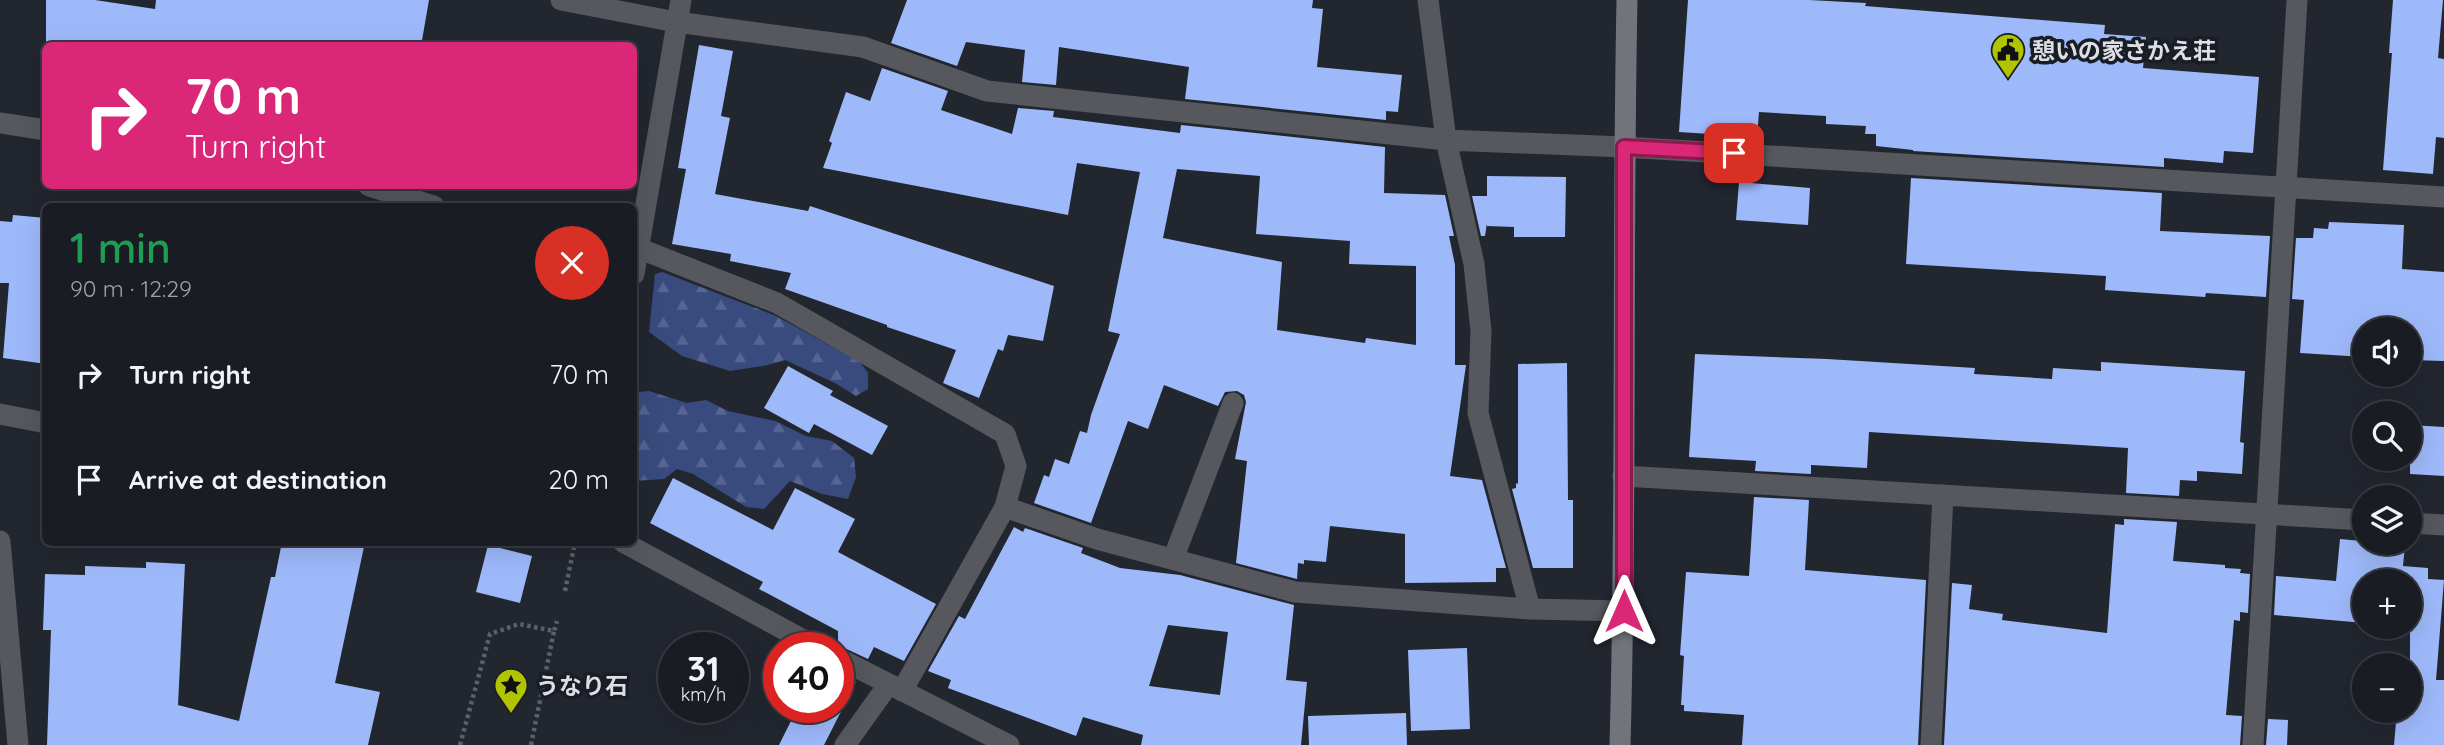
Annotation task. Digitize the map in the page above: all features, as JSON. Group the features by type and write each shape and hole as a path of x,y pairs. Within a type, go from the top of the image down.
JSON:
{"street":[{"path":"561,0 676,22 863,47 987,91 1446,139 1624,147 2444,197"},
{"path":"637,250 681,0"},
{"path":"1428,0 1446,139 1474,264 1481,331 1478,414 1530,609"},
{"path":"1620,745 1624,611 1624,147 1628,0"},
{"path":"2253,745 2297,0"},
{"path":"0,123 42,129"},
{"path":"379,189 424,203"},
{"path":"637,263 776,303 1005,434 1016,466 1005,507 895,688 845,745"},
{"path":"1173,559 1233,403"},
{"path":"0,414 42,422"},
{"path":"1623,477 2352,519"},
{"path":"1931,745 1943,495"},
{"path":"1005,507 1097,540 1295,592 1530,609 1624,611"},
{"path":"2422,524 2444,525"},
{"path":"0,541 18,745"},
{"path":"629,546 788,632"},
{"path":"854,666 1009,745"}],"path":[{"path":"565,591 574,546"},
{"path":"531,745 557,621"},
{"path":"460,745 490,634 519,624 554,631"}],"green space":[{"path":"662,272 776,316 860,362 868,373 868,389 856,396 785,360 730,371 682,356 649,332 655,274"},
{"path":"649,391 687,403 706,400 728,411 775,421 806,436 832,441 854,458 856,477 848,499 822,494 790,481 764,509 746,507 693,474 677,469 664,479 637,481 638,392"}],"building":[{"path":"46,0 95,0 155,9 156,0 429,0 422,42 46,42"},
{"path":"907,0 1313,0 1312,8 1323,9 1317,67 1402,75 1398,112 1386,111 1386,120 1185,99 1189,67 1059,47 1056,85 1022,82 1025,50 966,42 957,66 891,43"},
{"path":"1688,0 1866,3 1865,6 2105,25 2104,34 2146,37 2143,68 2259,77 2253,153 2224,151 2223,163 2164,158 2164,167 1913,151 1876,146 1876,134 1865,134 1866,126 1826,124 1826,116 1759,112 1757,137 1679,132"},
{"path":"2393,0 2443,0 2438,58 2444,59 2444,138 2436,137 2433,174 2383,170 2392,53 2389,53"},
{"path":"699,45 733,51 721,116 730,118 715,194 808,211 810,206 1054,286 1043,341 1008,335 1003,351 998,349 979,398 943,383 956,350 785,289 791,273 730,261 731,254 672,244 686,169 678,168"},
{"path":"882,68 948,91 941,110 1012,134 1018,108 1054,111 1053,117 1180,133 1181,125 1385,147 1384,193 1445,195 1454,236 1449,236 1455,265 1455,365 1466,365 1450,476 1482,480 1506,568 1496,568 1496,582 1405,583 1405,534 1330,526 1326,562 1304,560 1304,564 1298,563 1297,579 1236,563 1247,461 1235,459 1246,402 1244,395 1237,391 1225,392 1218,406 1164,385 1148,429 1128,421 1091,523 1034,503 1044,475 1049,477 1055,459 1069,464 1080,431 1087,433 1120,334 1108,331 1140,172 1077,163 1068,215 823,168 846,92 870,101","holes":["1177,169 1260,176 1256,234 1350,241 1349,264 1416,266 1416,345 1366,338 1365,343 1277,330 1282,262 1163,238"]},
{"path":"1487,176 1566,177 1565,237 1514,237 1514,227 1487,226 1487,223 1485,236 1481,236 1472,196 1487,196"},
{"path":"1911,178 2162,193 2160,231 2270,236 2266,297 2206,293 2205,297 2105,290 2106,276 1906,264"},
{"path":"1739,182 1810,188 1808,225 1736,220"},
{"path":"13,215 42,218 42,363 3,358 9,283 0,283 0,221 12,222"},
{"path":"2329,222 2404,225 2402,269 2444,272 2444,361 2422,360 2422,317 2352,317 2352,356 2300,353 2304,300 2292,299 2296,238 2313,238 2314,228 2328,229"},
{"path":"1695,354 1975,368 1974,374 2052,379 2053,368 2101,371 2101,362 2245,371 2240,442 2244,443 2242,474 2197,471 2197,481 2180,480 2179,496 2126,493 2128,448 1869,432 1867,468 1811,465 1811,474 1755,471 1756,461 1689,457"},
{"path":"1567,363 1568,500 1573,500 1573,568 1533,568 1512,489 1518,484 1518,364"},
{"path":"788,366 833,391 830,395 888,426 872,455 814,424 809,433 764,408"},
{"path":"2422,426 2444,427 2444,476 2410,474 2410,471 2422,471"},
{"path":"673,478 773,530 795,488 855,519 838,552 936,604 904,661 874,647 868,659 854,652 854,632 838,632 759,589 763,582 650,523"},
{"path":"1754,497 1809,500 1805,570 1926,580 1918,745 1742,745 1744,715 1684,711 1684,705 1681,705 1684,656 1680,655 1686,572 1749,576"},
{"path":"2124,519 2177,522 2173,561 2225,565 2225,568 2241,569 2240,573 2250,574 2248,613 2240,612 2240,621 2234,620 2226,715 2242,716 2240,745 1944,745 1952,583 1972,585 1969,609 2003,614 2002,620 2107,633 2115,524 2124,525"},
{"path":"1014,527 1023,532 1025,528 1083,548 1081,553 1120,568 1180,575 1294,605 1286,680 1307,682 1301,745 1141,745 1143,735 1083,717 1076,736 948,688 951,680 928,671 959,616 965,619","holes":["1168,625 1228,632 1220,695 1149,686"]},
{"path":"2340,539 2352,540 2352,555 2404,555 2403,566 2428,568 2428,579 2444,580 2436,680 2444,680 2444,745 2394,745 2396,723 2422,723 2422,653 2410,653 2410,639 2422,639 2422,569 2352,569 2352,622 2274,615 2276,576 2336,581"},
{"path":"281,546 364,546 335,683 380,692 368,745 47,745 51,630 43,630 45,574 85,575 85,566 146,568 146,562 185,564 178,705 239,721 271,577 275,577"},
{"path":"488,546 532,556 520,603 476,592"},
{"path":"1467,648 1470,729 1411,731 1408,650"},
{"path":"1406,713 1407,745 1309,745 1308,716"},
{"path":"2268,719 2288,720 2287,745 2266,745"},
{"path":"790,723 835,723 824,745 779,745"}],"place":[{"name":"憩いの家さかえ荘","path":"2008,80"},
{"name":"うなり石","path":"511,715"}],"route":[{"path":"1624,611 1624,147 1734,153"}]}
